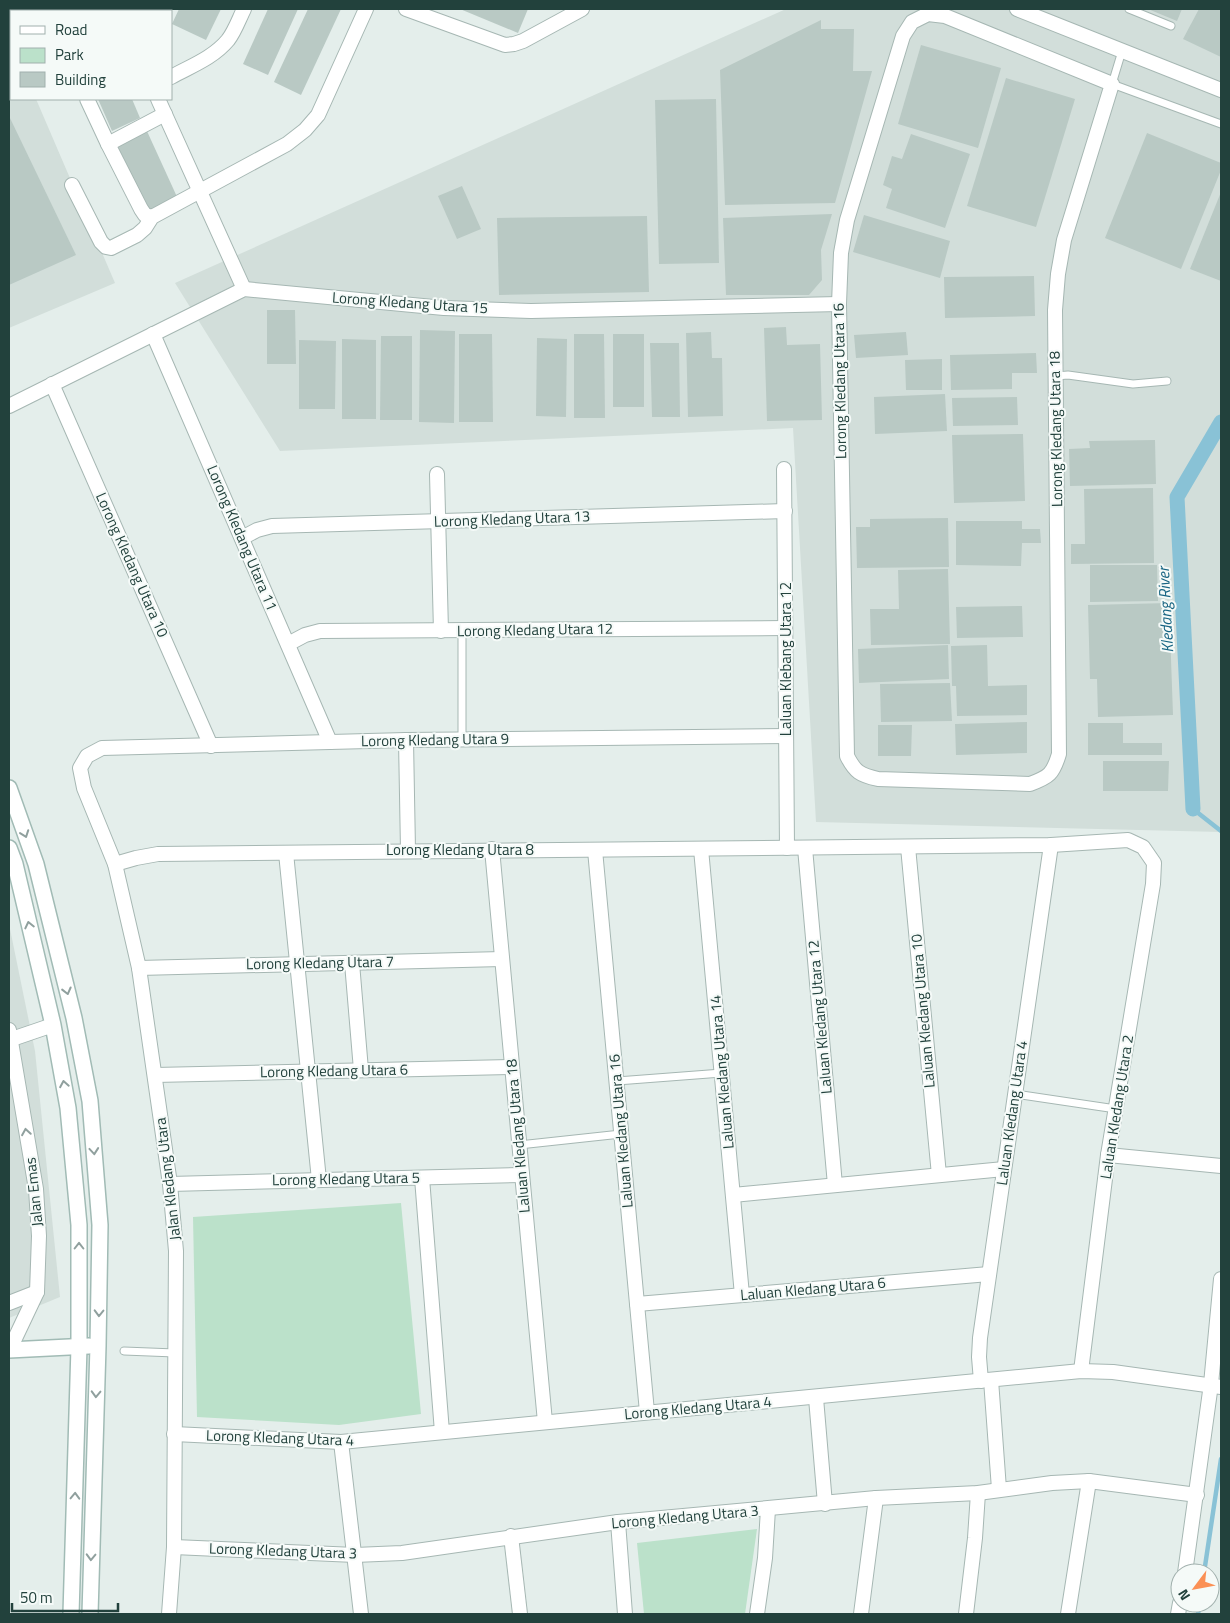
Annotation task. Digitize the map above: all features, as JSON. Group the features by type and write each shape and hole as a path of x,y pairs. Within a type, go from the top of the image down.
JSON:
{"main road":[{"path":"9,788 36,864 74,1018 90,1101 100,1225 90,1614"},
{"path":"9,848 15,864 53,1025 68,1108 79,1225 79,1347 71,1614"},
{"path":"10,1350 98,1346"}],"street":[{"path":"172,76 209,57 219,49 228,40 244,9"},
{"path":"87,100 141,209 146,215 152,217 159,215 199,191 287,144 306,130 318,115 366,9"},
{"path":"406,9 505,45 523,41 582,9"},
{"path":"1018,9 1039,13 1122,51 1221,90"},
{"name":"Lorong Kledang Utara 16","path":"1046,778 1030,784 878,779 863,776 854,768 847,756 838,304 841,253 847,220 866,156 903,36 912,22 928,14 945,16 1112,84"},
{"name":"Lorong Kledang Utara 18","path":"1046,778 1055,769 1059,754 1055,310 1058,274 1064,240 1112,84"},
{"path":"9,406 244,289 158,100"},
{"path":"108,144 165,114"},
{"path":"72,185 101,242 106,247 111,248 137,235 145,228 152,217"},
{"name":"Lorong Kledang Utara 15","path":"244,289 444,308 531,311 838,304"},
{"name":"Lorong Kledang Utara 11","path":"153,334 330,742"},
{"name":"Lorong Kledang Utara 10","path":"52,384 211,746"},
{"name":"Laluan Klebang Utara 12","path":"784,469 788,848"},
{"path":"437,474 441,631"},
{"name":"Lorong Kledang Utara 13","path":"242,538 257,530 272,526 784,511"},
{"name":"Lorong Kledang Utara 12","path":"288,644 305,635 320,631 786,628"},
{"name":"Lorong Kledang Utara 9","path":"86,756 102,748 406,740 786,736"},
{"path":"406,740 408,850"},
{"name":"Jalan Kledang Utara","path":"86,756 80,768 84,788 116,864 139,968 170,1184 176,1251 174,1547 169,1614"},
{"name":"Lorong Kledang Utara 8","path":"116,864 158,854 492,849 908,847 1051,844 1128,840 1143,847"},
{"name":"Laluan Kledang Utara 4","path":"999,1489 986,1381 979,1357 980,1338 1051,844"},
{"name":"Laluan Kledang Utara 10","path":"908,847 939,1175"},
{"name":"Laluan Kledang Utara 2","path":"1080,1371 1108,1155 1153,884 1154,863 1143,847"},
{"name":"Laluan Kledang Utara 12","path":"805,848 835,1185"},
{"name":"Laluan Kledang Utara 18","path":"492,849 545,1422"},
{"name":"Laluan Kledang Utara 14","path":"701,849 742,1295"},
{"name":"Laluan Kledang Utara 16","path":"595,850 647,1412"},
{"path":"286,853 319,1180"},
{"name":"Lorong Kledang Utara 7","path":"139,968 502,959"},
{"path":"352,963 361,1070"},
{"path":"10,1037 53,1025"},
{"name":"Jalan Emas","path":"10,1037 36,1188 39,1236 37,1292 10,1350"},
{"name":"Lorong Kledang Utara 6","path":"155,1075 512,1067"},
{"path":"1108,1155 1221,1166"},
{"path":"733,1195 1004,1169"},
{"name":"Lorong Kledang Utara 5","path":"170,1184 522,1175"},
{"path":"422,1178 442,1432"},
{"name":"Laluan Kledang Utara 6","path":"637,1304 989,1274"},
{"path":"1187,1563 1216,1386 1221,1279"},
{"path":"9,1303 37,1292"},
{"name":"Lorong Kledang Utara 4","path":"174,1434 341,1442 647,1412 816,1398 1080,1371 1113,1372 1216,1386"},
{"path":"816,1398 825,1504"},
{"path":"341,1442 361,1614"},
{"path":"1068,1614 1089,1481"},
{"name":"Lorong Kledang Utara 3","path":"174,1547 355,1555 402,1553 618,1522 876,1498 978,1493 1052,1483 1089,1481 1197,1495"},
{"path":"966,1614 976,1538 978,1493"},
{"path":"861,1614 876,1498"},
{"path":"757,1614 765,1558 768,1509"},
{"path":"618,1522 625,1614"},
{"path":"511,1536 520,1614"}],"lane":[{"path":"1129,9 1171,26"},
{"name":"Lorong Kledang Utara 18","path":"1112,84 1122,51"},
{"path":"1112,84 1221,124"},
{"path":"1056,376 1068,375 1133,384 1167,381"},
{"path":"462,631 462,740"},
{"path":"616,1082 722,1073"},
{"path":"1015,1094 1116,1109"},
{"path":"519,1145 621,1134"},
{"path":"124,1351 175,1353"}],"shaded area":[{"path":"9,9 60,9 10,10 10,100 36,100 115,283 9,328"},
{"path":"786,9 1221,9 1221,832 816,822 793,428 280,451 175,283"},
{"path":"9,924 35,1051 60,1297 9,1318"}],"green space":[{"path":"401,1203 421,1414 339,1425 197,1417 193,1217"},
{"path":"757,1529 745,1614 644,1614 637,1543"}],"building":[{"path":"179,9 221,9 206,40 172,24"},
{"path":"268,9 298,9 268,75 243,64"},
{"path":"308,9 341,9 301,95 274,82"},
{"path":"460,9 528,9 518,33"},
{"path":"1148,9 1182,9 1177,21"},
{"path":"1199,9 1221,9 1221,57 1183,39"},
{"path":"821,20 821,29 854,29 853,71 872,71 835,203 725,205 720,70"},
{"path":"921,45 1001,68 978,148 898,124"},
{"path":"1006,78 1075,99 1036,227 967,206"},
{"path":"716,99 719,263 659,264 655,100"},
{"path":"98,100 132,100 140,118 112,131"},
{"path":"9,116 76,255 9,285"},
{"path":"146,129 178,199 147,213 115,143"},
{"path":"1147,133 1221,163 1221,170 1181,269 1105,238"},
{"path":"911,134 970,154 945,228 886,208 892,189 883,185 892,156 902,159"},
{"path":"462,186 481,229 457,239 438,196"},
{"path":"1221,192 1221,281 1190,269"},
{"path":"832,214 821,250 822,280 809,295 726,295 723,218"},
{"path":"864,215 950,241 940,278 853,252"},
{"path":"647,216 649,292 499,295 497,218"},
{"path":"1034,276 1035,316 945,318 944,277"},
{"path":"267,310 295,310 296,364 267,364"},
{"path":"786,327 787,345 820,344 822,420 767,421 764,328"},
{"path":"420,330 455,331 454,423 419,422"},
{"path":"711,332 712,358 722,358 723,416 688,417 686,333"},
{"path":"906,332 908,355 856,358 854,335"},
{"path":"459,334 492,334 493,422 459,422"},
{"path":"574,334 604,334 605,418 574,418"},
{"path":"613,334 644,334 644,407 613,407"},
{"path":"381,336 412,336 412,420 380,420"},
{"path":"537,338 567,339 566,417 536,416"},
{"path":"342,339 376,340 376,419 342,419"},
{"path":"299,340 336,341 335,409 299,409"},
{"path":"650,343 679,343 680,417 652,417"},
{"path":"1036,353 1037,373 1012,373 1012,389 951,390 950,355"},
{"path":"942,359 942,390 906,390 905,360"},
{"path":"945,394 947,431 875,434 874,397"},
{"path":"1017,397 1018,425 953,426 952,398"},
{"path":"1023,434 1025,501 954,503 952,435"},
{"path":"1155,440 1156,484 1070,486 1069,449 1090,448 1089,441"},
{"path":"1153,488 1154,563 1071,564 1071,544 1085,544 1084,489"},
{"path":"948,518 949,567 857,568 856,527 870,527 870,519"},
{"path":"956,521 1022,521 1022,529 1040,529 1041,543 1022,543 1021,566 956,565"},
{"path":"1090,565 1157,565 1158,601 1090,602"},
{"path":"948,569 950,644 871,645 870,609 899,609 898,570"},
{"path":"1169,603 1173,715 1098,717 1097,679 1090,679 1088,605"},
{"path":"1022,606 1023,637 957,638 956,607"},
{"path":"948,645 949,679 859,683 858,649"},
{"path":"987,645 988,686 1027,685 1027,715 957,716 956,686 952,686 951,646"},
{"path":"950,683 952,721 881,722 880,684"},
{"path":"1027,722 1027,753 956,755 955,724"},
{"path":"1088,723 1123,723 1123,743 1162,743 1162,755 1088,755"},
{"path":"878,725 912,725 911,756 878,756"},
{"path":"1103,761 1169,761 1168,791 1103,791"}],"waterway":[{"name":"Kledang River","path":"1193,809 1177,497 1221,422"},
{"path":"1193,809 1221,831"},
{"path":"1205,1563 1221,1459"}]}
